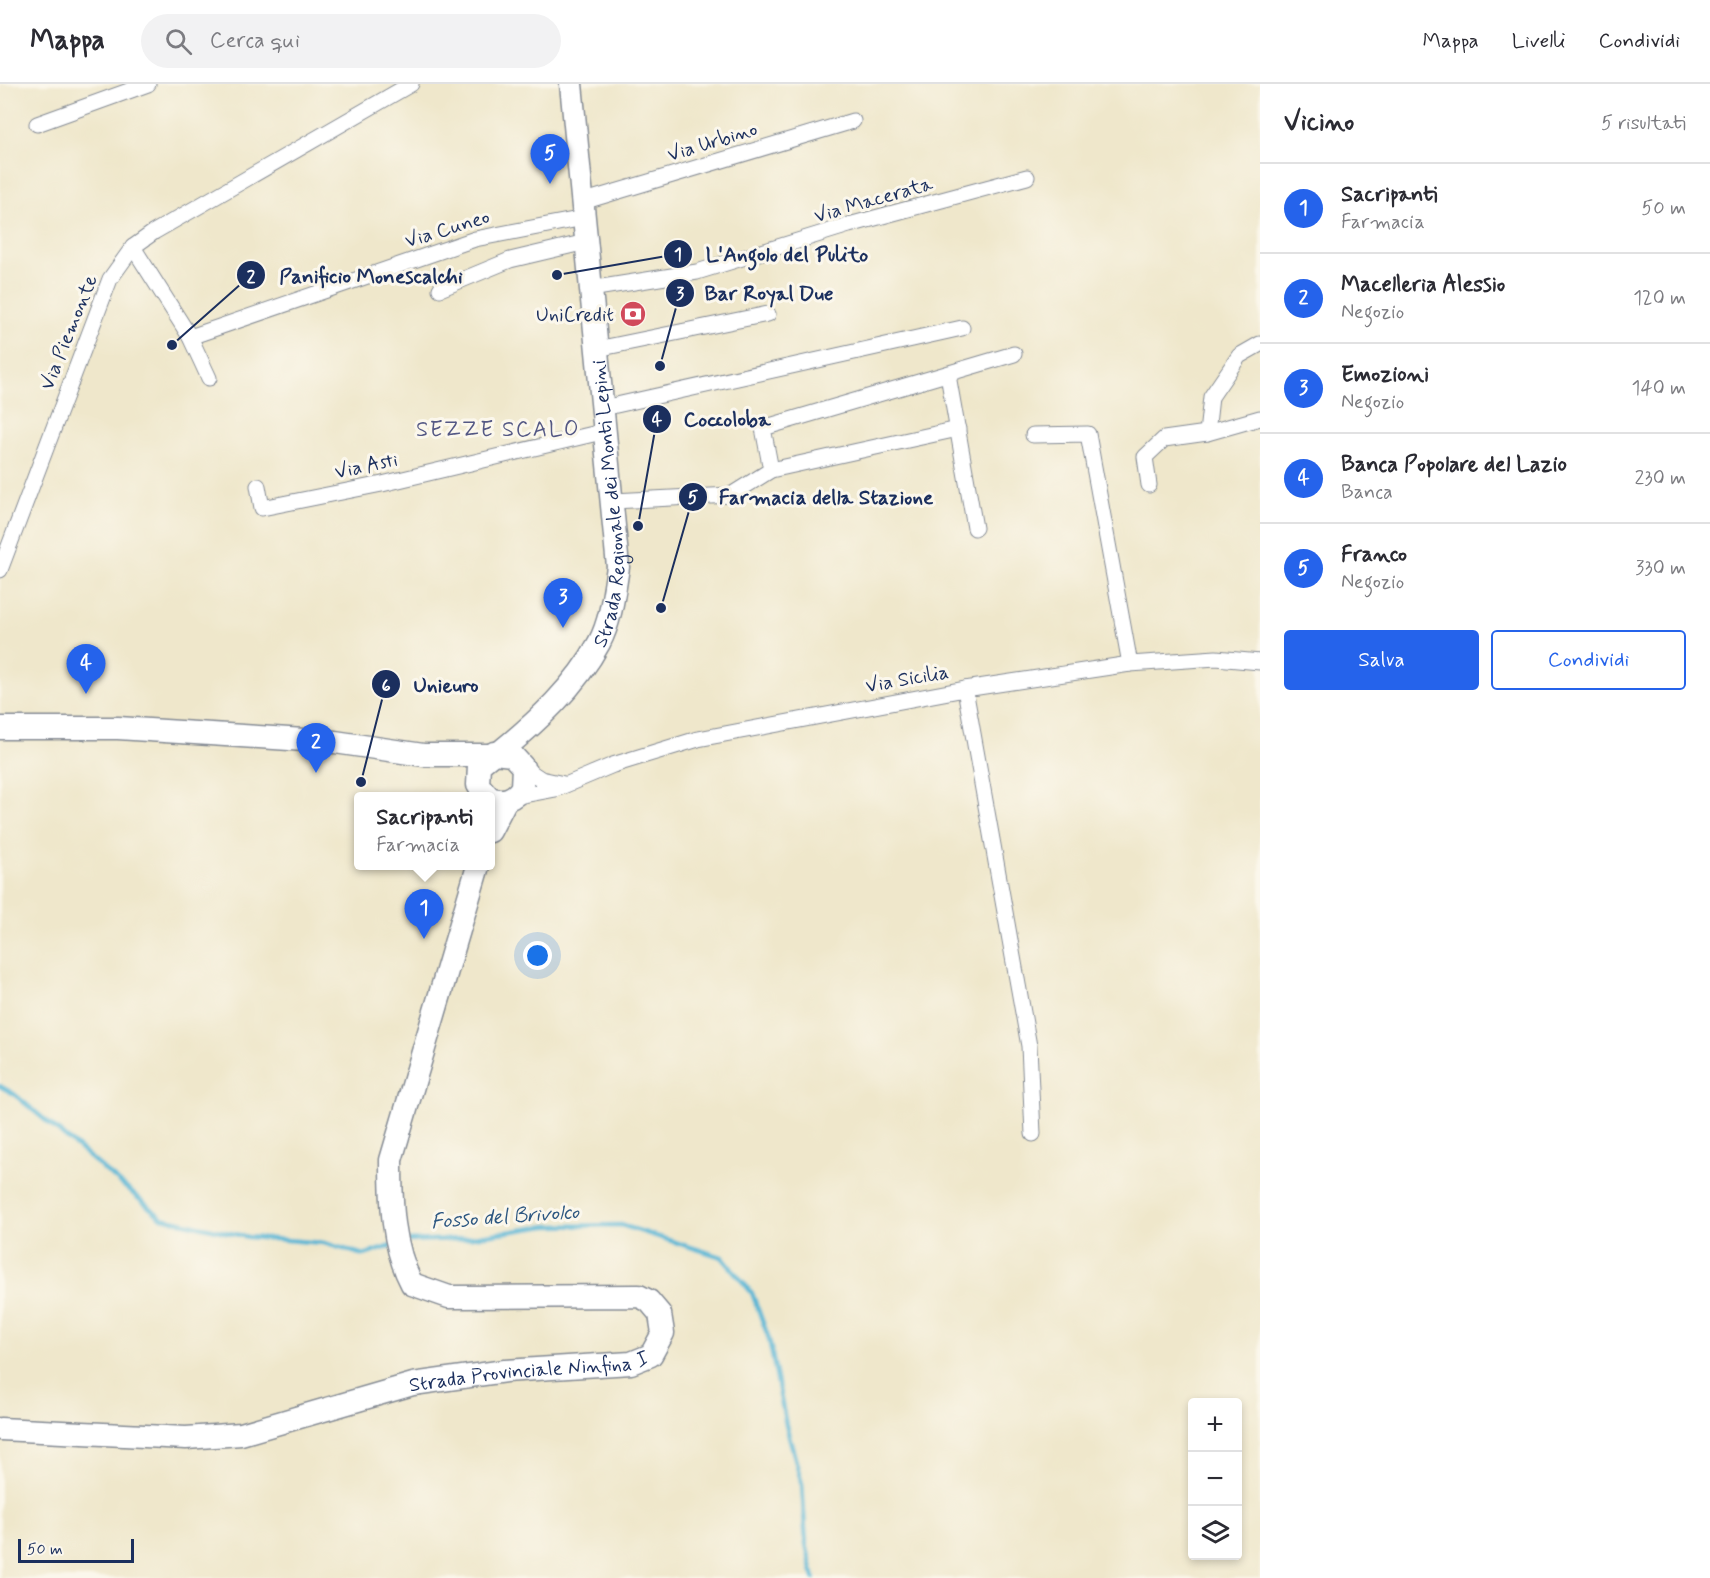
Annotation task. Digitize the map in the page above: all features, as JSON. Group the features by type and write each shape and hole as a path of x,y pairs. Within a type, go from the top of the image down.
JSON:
{"street":[{"path":"37,124 148,84"},
{"name":"Via Piemonte","path":"0,570 110,279 133,247 154,232 411,84"},
{"name":"Strada Regionale dei Monti Lepini","path":"495,754 536,722 573,679 599,642 613,597 618,567 571,84"},
{"name":"Via Urbino","path":"583,210 854,121"},
{"name":"Via Macerata","path":"591,289 697,272 849,225 1027,177"},
{"name":"Via Cuneo","path":"190,337 475,239 583,210"},
{"path":"440,289 510,260 586,242"},
{"path":"133,247 190,337 209,378"},
{"path":"597,349 768,314"},
{"path":"603,408 962,328"},
{"path":"1207,433 1211,397 1239,356 1260,344"},
{"path":"771,470 763,428 1014,354"},
{"path":"948,375 975,528"},
{"path":"1149,485 1145,457 1164,439 1207,433 1260,418"},
{"path":"613,501 731,495 771,470 958,429"},
{"name":"Via Asti","path":"258,486 262,508 382,484 606,431"},
{"path":"1033,435 1088,434 1130,664"},
{"name":"Via Sicilia","path":"495,794 542,794 613,765 698,739 964,689 1130,664 1216,658 1260,662"},
{"path":"964,689 1029,1046 1033,1134"},
{"name":"Strada Regionale dei Monti Lepini","path":"495,792 525,780 522,765 536,722"},
{"path":"0,728 118,728 323,741 423,755 512,755 522,765 548,782 570,784"},
{"path":"490,792 479,765 495,754"},
{"path":"423,755 488,792"},
{"name":"Strada Provinciale Ninfina I","path":"0,1429 186,1438 241,1434 413,1384 505,1371 631,1363 651,1355 662,1340 664,1326 660,1314 649,1301 639,1296 449,1297 412,1284 404,1268 391,1210 391,1160 477,870"}],"waterway":[{"name":"Fosso del Brivolco","path":"0,1086 14,1094 162,1218 248,1237 324,1243 364,1255 391,1246"},
{"name":"Fosso del Brivolco","path":"405,1241 459,1239 547,1226 621,1225 722,1257 752,1293 769,1339 786,1425 802,1484 806,1544 814,1578"}],"place":[{"name":"Franco","path":"550,184"},
{"name":"L'Angolo del Pulito","path":"557,275"},
{"name":"UniCredit","path":"633,314"},
{"name":"Panificio Monescalchi","path":"172,345"},
{"name":"Bar Royal Due","path":"660,366"},
{"name":"Coccoloba","path":"638,526"},
{"name":"Farmacia della Stazione","path":"661,608"},
{"name":"Emozioni","path":"563,628"},
{"name":"Banca Popolare del Lazio","path":"86,694"},
{"name":"Macelleria Alessio","path":"316,773"},
{"name":"Unieuro","path":"361,782"},
{"name":"Sacripanti","path":"424,939"}],"district":[{"name":"SEZZE SCALO","path":"498,428"}]}
